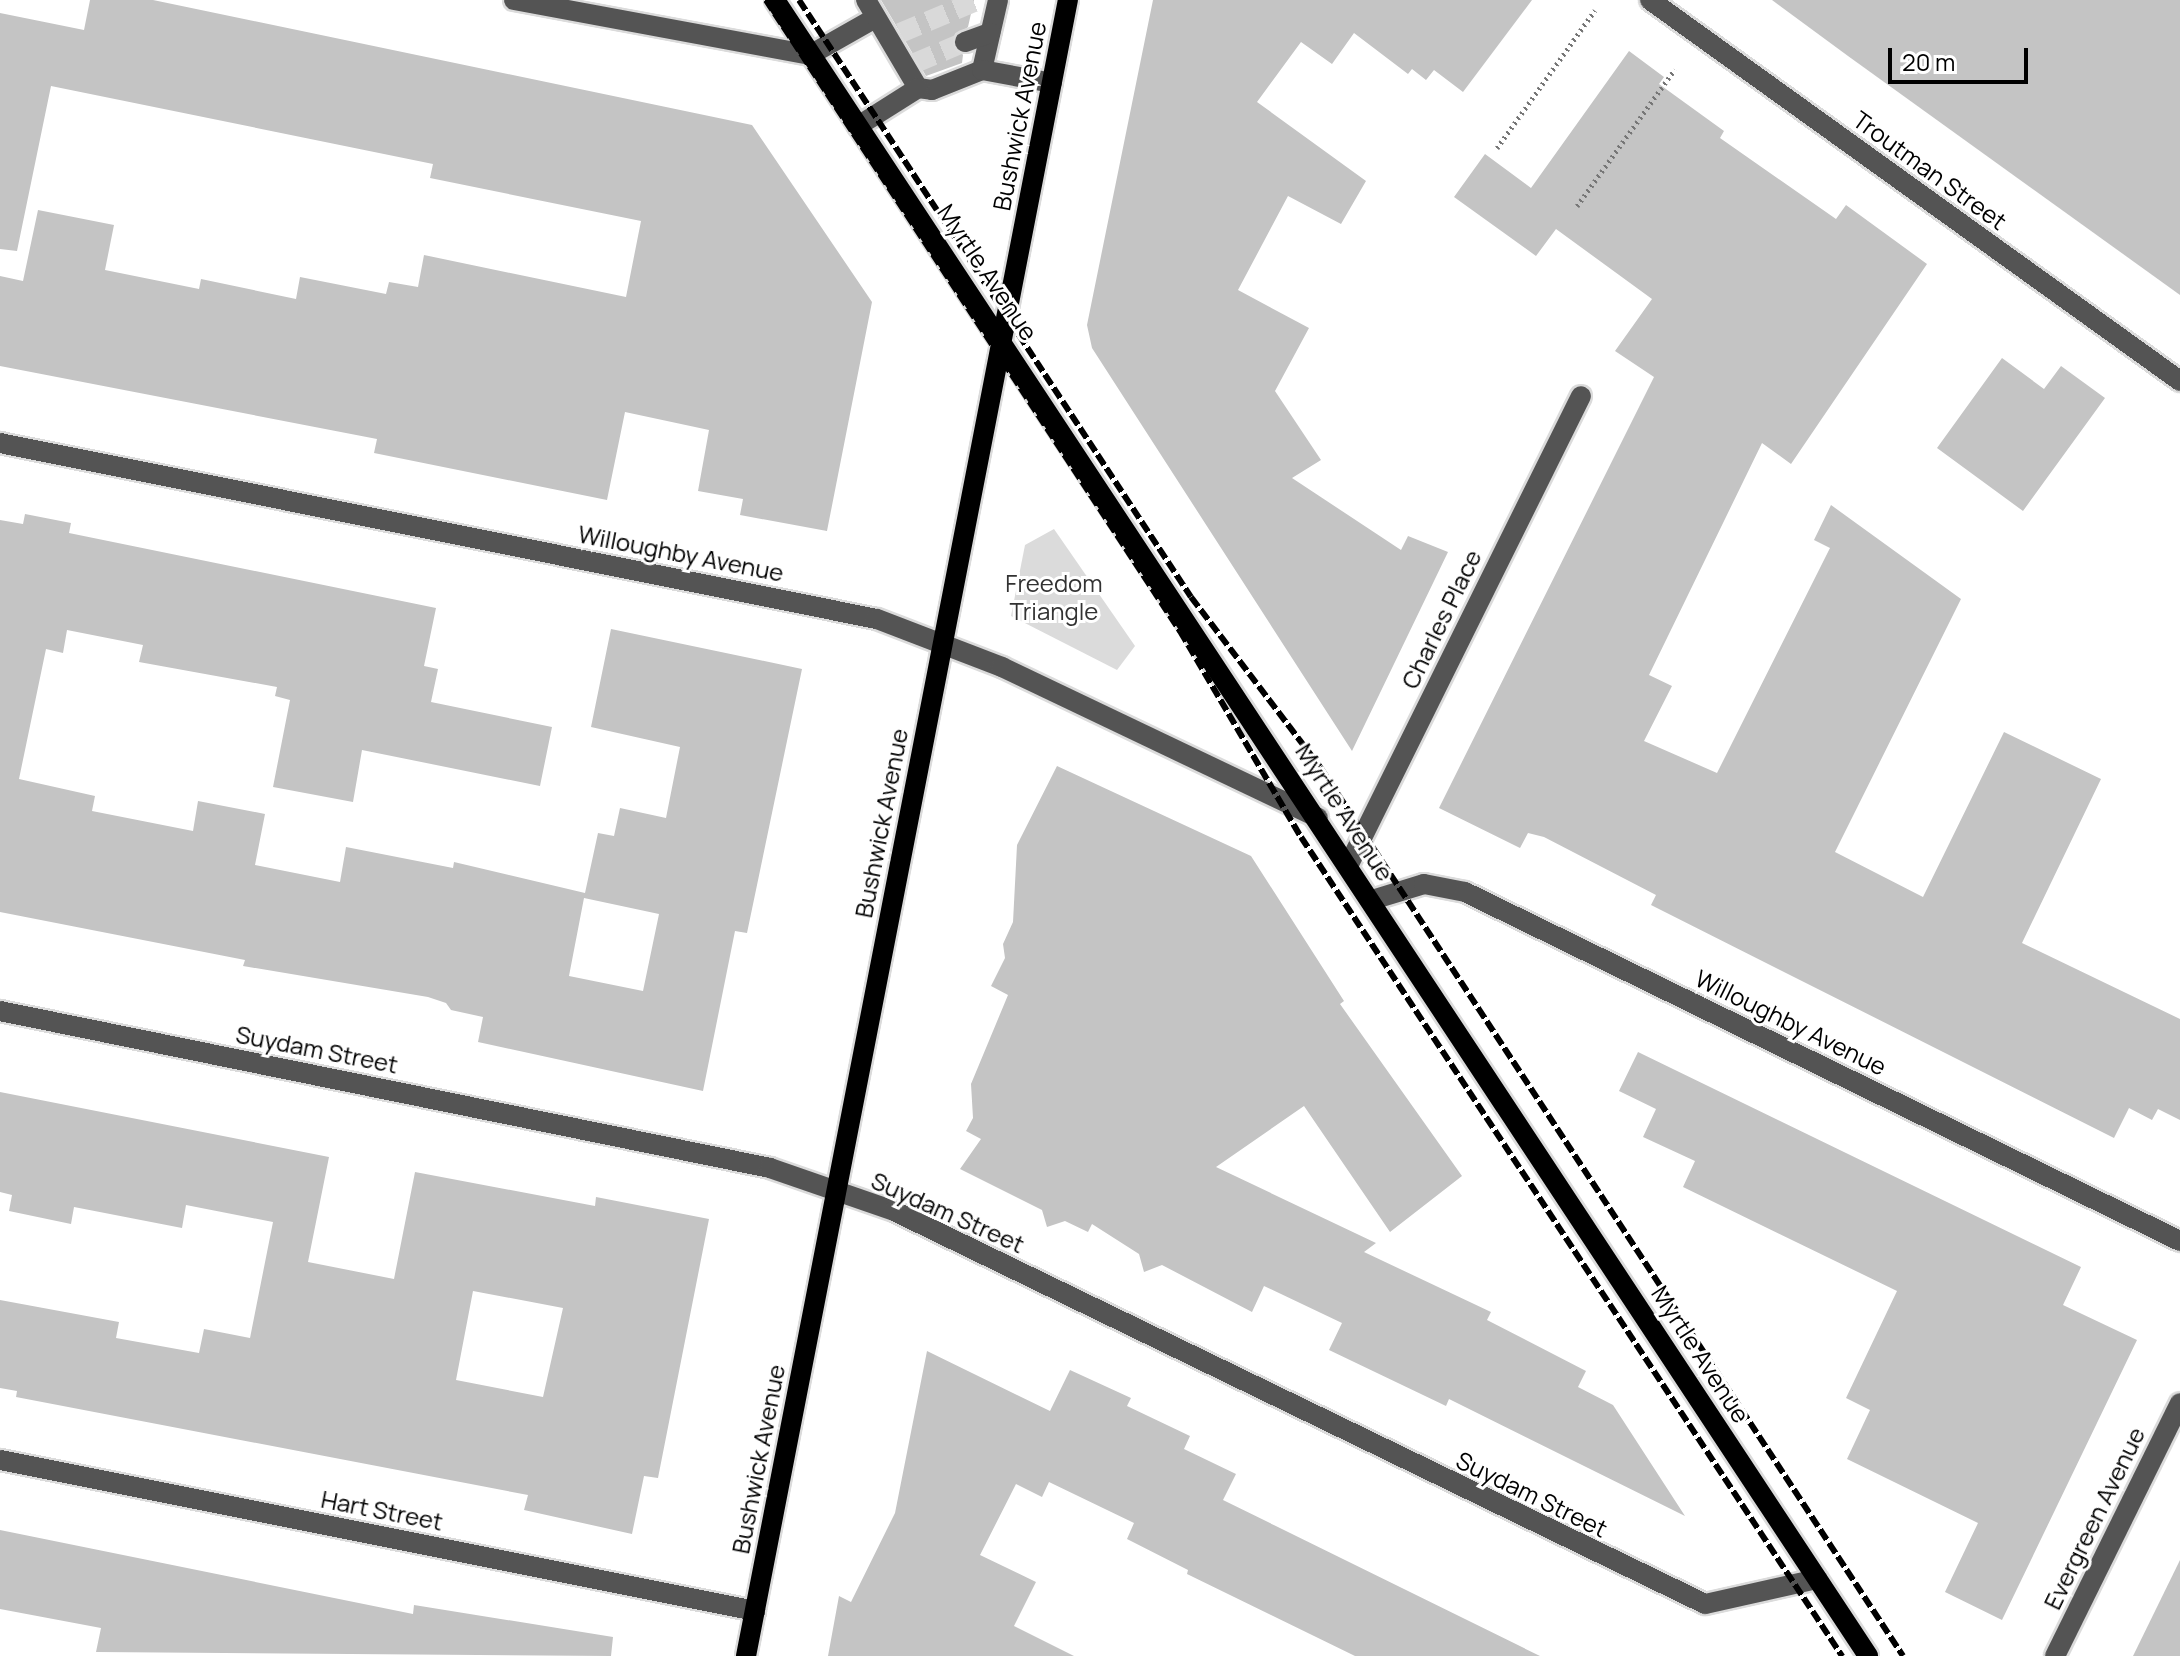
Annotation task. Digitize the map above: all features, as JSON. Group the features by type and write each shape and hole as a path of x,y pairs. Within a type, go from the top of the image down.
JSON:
{"main road":[{"name":"Bushwick Avenue","path":"746,1656 1068,0"},
{"name":"Myrtle Avenue","path":"779,2 810,55 1349,864 1868,1656"}],"street":[{"path":"514,0 810,55 871,9 894,36 918,88"},
{"path":"982,70 998,0"},
{"name":"Troutman Street","path":"1650,0 2180,381"},
{"path":"965,42 990,33"},
{"path":"858,126 918,88 932,90 982,70 1052,83"},
{"name":"Charles Place","path":"1349,864 1581,396"},
{"name":"Willoughby Avenue","path":"0,443 877,619 1002,667 1318,818"},
{"name":"Willoughby Avenue","path":"1372,900 1424,884 1465,892 2180,1241"},
{"name":"Suydam Street","path":"0,1011 770,1168 894,1211 1705,1604 1817,1579"},
{"name":"Evergreen Avenue","path":"2055,1656 2180,1403"},
{"name":"Hart Street","path":"0,1460 755,1611"}],"path":[{"path":"1497,148 1595,10"},
{"path":"1577,206 1675,69"}],"green space":[{"name":"Freedom Triangle","path":"1054,529 1135,646 1117,670 1011,616 1025,545"}],"building":[{"path":"90,0 153,0 752,125 872,302 827,531 740,515 743,499 698,491 709,430 625,412 607,500 374,453 377,439 0,366 0,276 23,281 38,210 114,225 105,270 199,289 201,279 296,299 300,277 386,294 389,282 418,287 424,255 626,297 641,221 430,178 433,164 51,86 17,251 0,249 0,13 84,30"},
{"path":"881,0 974,0 968,27 952,39 963,55 962,63 926,76"},
{"path":"1153,0 1532,0 1463,92 1434,70 1426,80 1412,69 1408,74 1354,33 1332,64 1301,42 1257,102 1366,181 1341,224 1288,196 1238,290 1309,328 1275,391 1321,460 1292,478 1401,550 1408,536 1448,552 1352,751 1092,348 1087,325"},
{"path":"1772,0 2180,0 2180,295 1848,56"},
{"path":"1629,51 1664,77 1659,84 1724,131 1720,138 1836,219 1846,205 1927,264 1791,464 1762,443 1649,675 1672,686 1644,741 1717,773 1830,548 1814,540 1831,505 1961,599 1835,852 1923,897 2004,732 2101,779 2022,943 2180,1019 2180,1120 2158,1109 2152,1120 2129,1108 2114,1138 1651,905 1656,895 1544,837 1528,833 1520,848 1439,808 1654,377 1615,351 1652,299 1556,229 1536,256 1454,197 1485,154 1531,188"},
{"path":"2002,358 2044,389 2061,366 2105,398 2023,511 1937,448"},
{"path":"25,514 71,523 69,533 436,608 424,666 438,669 431,702 552,727 540,786 362,750 353,802 273,787 290,700 275,696 277,687 139,662 143,645 67,630 63,653 46,649 19,779 95,796 92,811 193,831 198,801 265,814 255,865 340,882 346,847 453,868 454,862 585,893 598,833 614,836 620,808 666,818 680,747 591,727 611,629 802,669 747,933 735,931 703,1091 478,1042 483,1017 451,1010 446,1003 428,997 243,966 245,960 0,912 0,520 23,524","holes":["584,898 659,914 643,991 569,976"]},
{"path":"1057,766 1251,856 1344,1001 1340,1004 1462,1176 1390,1232 1304,1106 1216,1167 1376,1243 1364,1252 1491,1312 1487,1320 1586,1371 1578,1387 1613,1405 1685,1516 1449,1399 1446,1406 1329,1350 1342,1323 1264,1286 1252,1312 1162,1265 1144,1272 1139,1254 1092,1224 1088,1232 1065,1221 1047,1227 1042,1210 960,1169 981,1139 966,1131 973,1118 971,1084 1008,995 991,986 1005,958 1003,944 1013,922 1017,845"},
{"path":"1638,1052 2081,1267 2063,1305 2137,1340 2002,1620 1945,1592 1978,1523 1847,1459 1870,1410 1846,1398 1897,1291 1683,1187 1695,1161 1643,1137 1656,1109 1619,1091"},
{"path":"0,1092 329,1157 308,1262 394,1279 415,1172 595,1206 596,1197 709,1219 658,1478 644,1476 632,1534 524,1510 528,1495 16,1397 17,1391 0,1388 0,1300 119,1322 116,1338 199,1353 204,1329 250,1338 273,1222 186,1205 182,1228 74,1207 71,1224 9,1211 12,1195 0,1192","holes":["473,1291 563,1308 543,1397 456,1380"]},
{"path":"927,1351 1050,1411 1070,1370 1131,1398 1127,1406 1190,1436 1184,1449 1236,1474 1223,1500 1540,1656 1355,1656 1187,1574 1188,1570 1127,1539 1134,1523 1049,1482 1042,1497 1016,1484 980,1555 1036,1582 1014,1626 1074,1656 828,1656 839,1596 851,1602 895,1513"},
{"path":"0,1530 413,1614 414,1605 613,1637 611,1656 96,1652 101,1628 0,1609"},
{"path":"2180,1560 2180,1656 2133,1656"}],"tunnel":[{"path":"900,33 979,0"},
{"path":"915,63 965,42"}],"railway":[{"path":"766,0 1180,631 1301,837 1842,1656"},
{"path":"799,0 1191,597 1320,767 1903,1656"}]}
